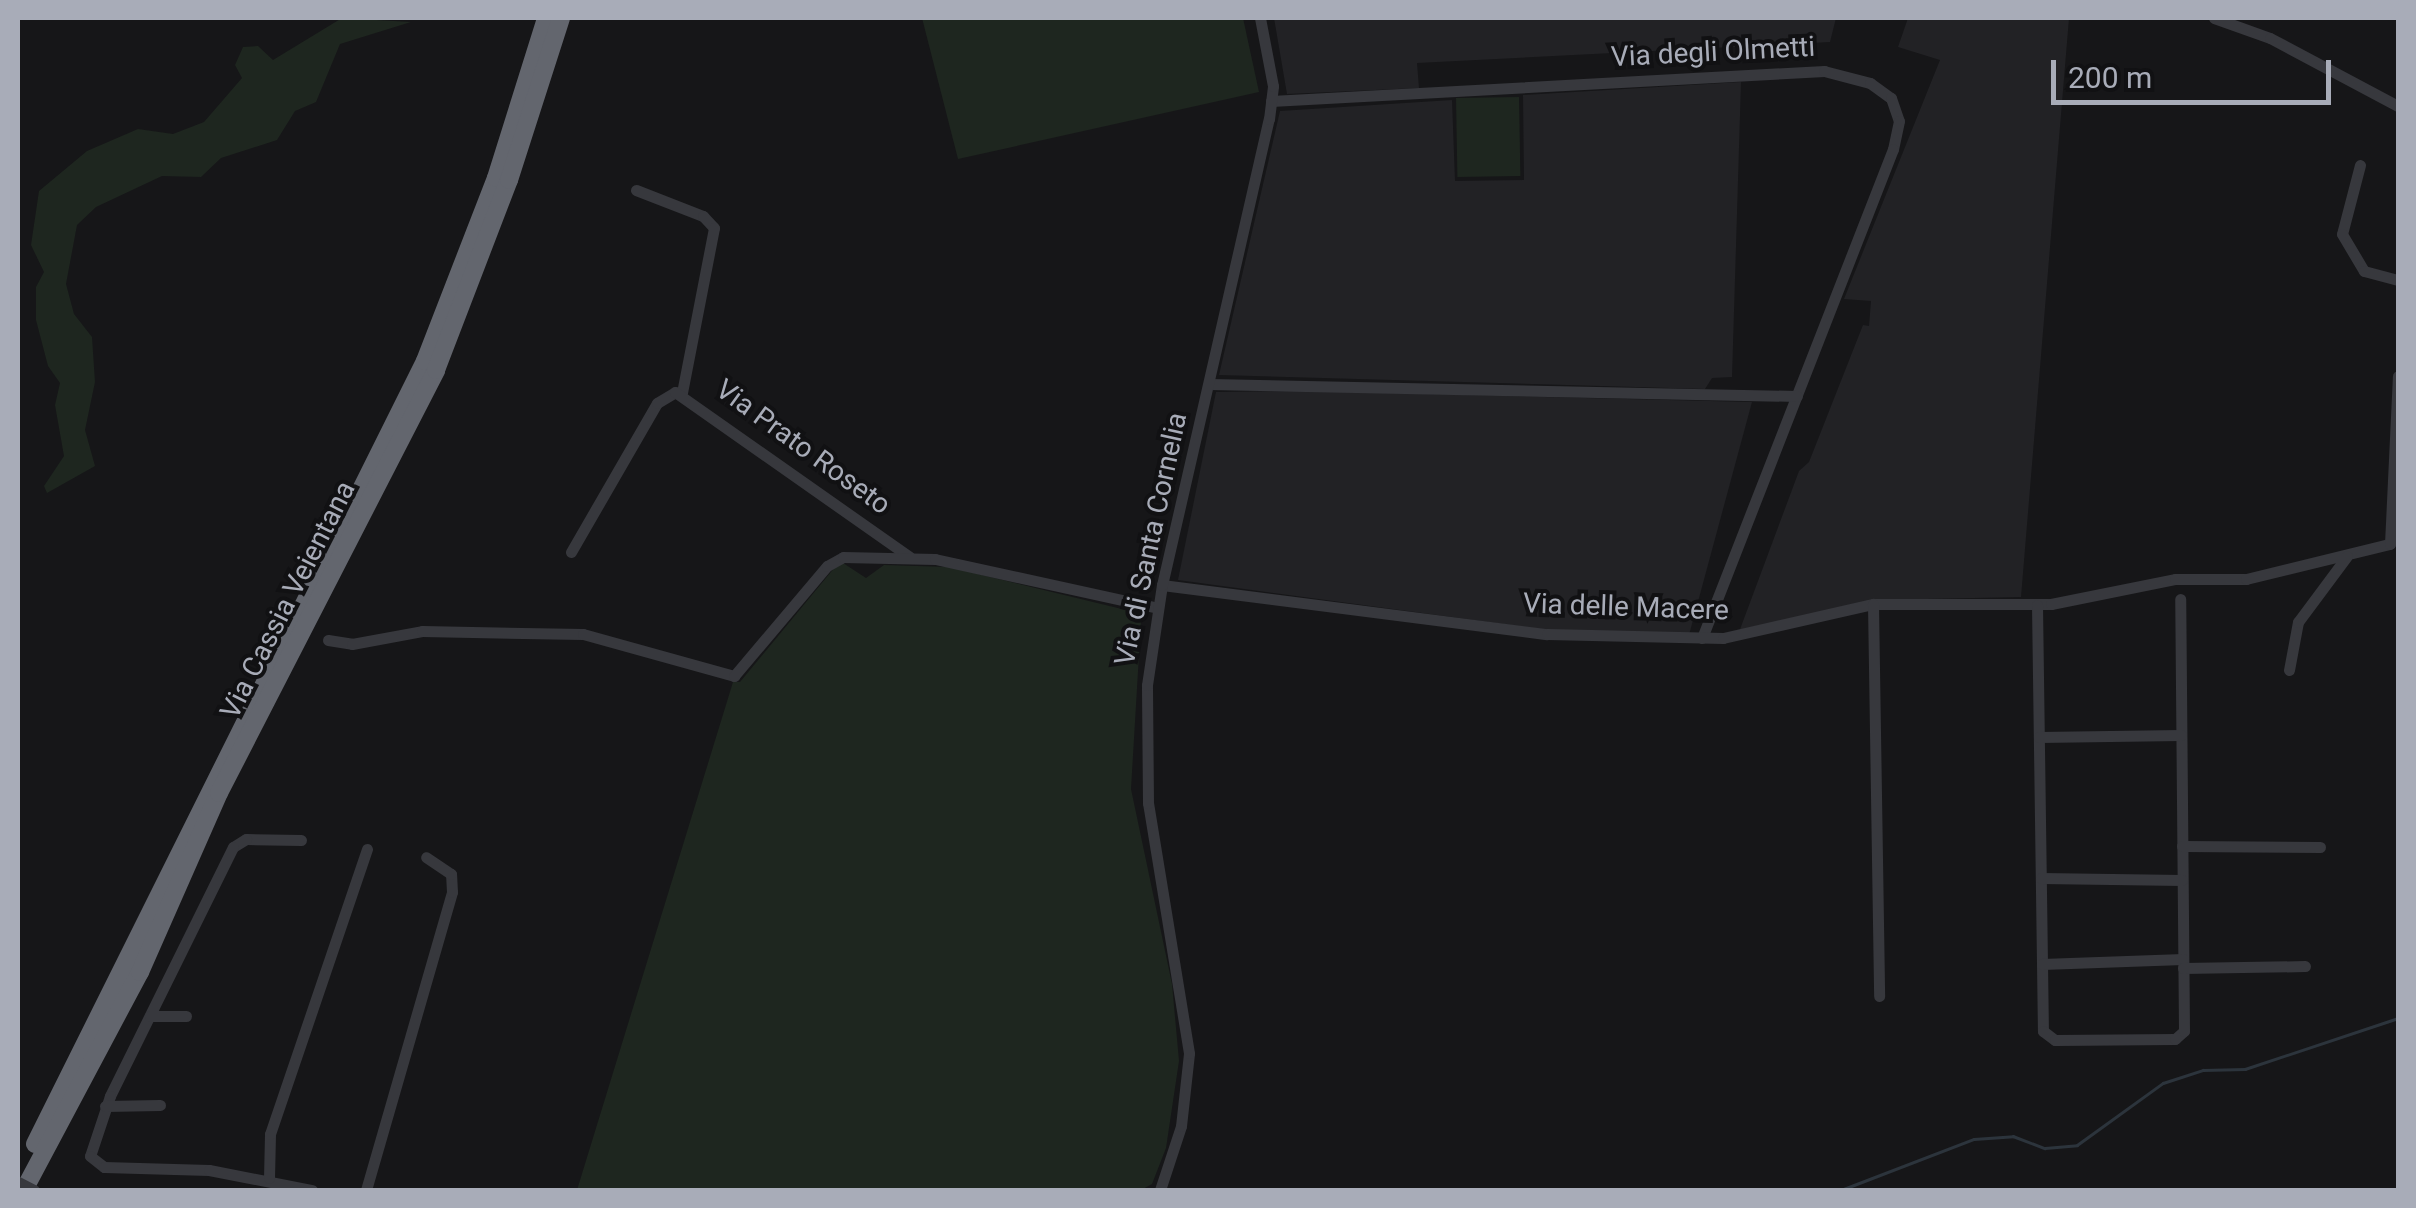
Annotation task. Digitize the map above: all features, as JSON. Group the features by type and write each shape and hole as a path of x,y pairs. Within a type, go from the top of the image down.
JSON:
{"highway":[{"name":"Via Cassia Veientana","path":"18,1180 425,361 489,196 546,18"},
{"name":"Via Cassia Veientana","path":"24,1190 140,972 220,793 436,370 480,260 561,18"}],"street":[{"name":"Via di Santa Cornelia","path":"1160,1190 1181,1126 1189,1052 1146,783 1146,698 1157,608 1272,101 1260,18"},
{"path":"2214,18 2270,38 2398,106"},
{"name":"Via degli Olmetti","path":"1272,101 1820,71 1878,87 1896,106 1898,133 1702,638"},
{"path":"2360,165 2342,234 2364,271 2398,280"},
{"path":"636,190 703,216 714,228 682,392"},
{"name":"Via delle Macere","path":"1162,585 1548,634 1702,638 1758,633 1873,604 2036,605 2175,579 2246,579 2384,548 2397,536 2398,376"},
{"path":"1209,384 1797,396"},
{"name":"Via Prato Roseto","path":"571,552 657,402 682,392 910,557"},
{"path":"2290,670 2298,622 2347,556"},
{"name":"Via Prato Roseto","path":"328,640 352,644 422,631 582,634 734,676 829,564 852,558 910,557 1157,608"},
{"path":"2036,605 2042,1027 2055,1040 2181,1038 2180,599"},
{"path":"1873,604 1880,996"},
{"path":"2039,737 2181,734"},
{"path":"300,840 236,843 106,1106 90,1150 95,1164 269,1178 312,1190"},
{"path":"2182,846 2320,847"},
{"path":"269,1178 270,1134 367,849"},
{"path":"366,1190 452,892 450,874 426,857"},
{"path":"2042,878 2182,880"},
{"path":"2042,964 2305,966"},
{"path":"150,1016 186,1016"},
{"path":"106,1106 160,1106"},
{"path":"18,1180 34,1190"}],"shaded area":[{"path":"342,18 411,22 340,44 316,102 295,111 277,140 221,158 201,177 162,176 96,207 77,225 66,284 74,314 92,337 95,382 85,430 95,466 47,493 44,486 64,456 55,405 60,383 48,366 36,320 36,287 44,272 31,245 39,191 87,151 138,129 173,134 204,122 242,78 235,65 243,47 258,46 273,60"},
{"path":"922,18 1243,18 1259,92 958,159"},
{"path":"1274,18 1836,18 1830,42 1417,63 1419,88 1287,94"},
{"path":"1908,18 2069,18 2021,597 1879,600 1739,632 1799,471 1809,462 1863,325 1869,326 1871,301 1844,299 1940,60 1898,47"},
{"path":"1741,82 1732,377 1712,378 1705,389 1219,375 1280,111 1452,100 1455,181 1524,180 1523,95"},
{"path":"1519,97 1520,176 1457,177 1456,98"},
{"path":"1216,392 1752,402 1689,635 1563,632 1178,580"},
{"path":"840,561 866,578 884,565 949,567 1130,611 1141,621 1131,789 1172,984 1179,1061 1166,1148 1152,1184 1141,1190 577,1190 733,682 740,682"}],"waterway":[{"path":"1841,1190 1974,1139 2013,1136 2045,1148 2077,1145 2163,1083 2203,1070 2245,1069 2398,1018"}]}
